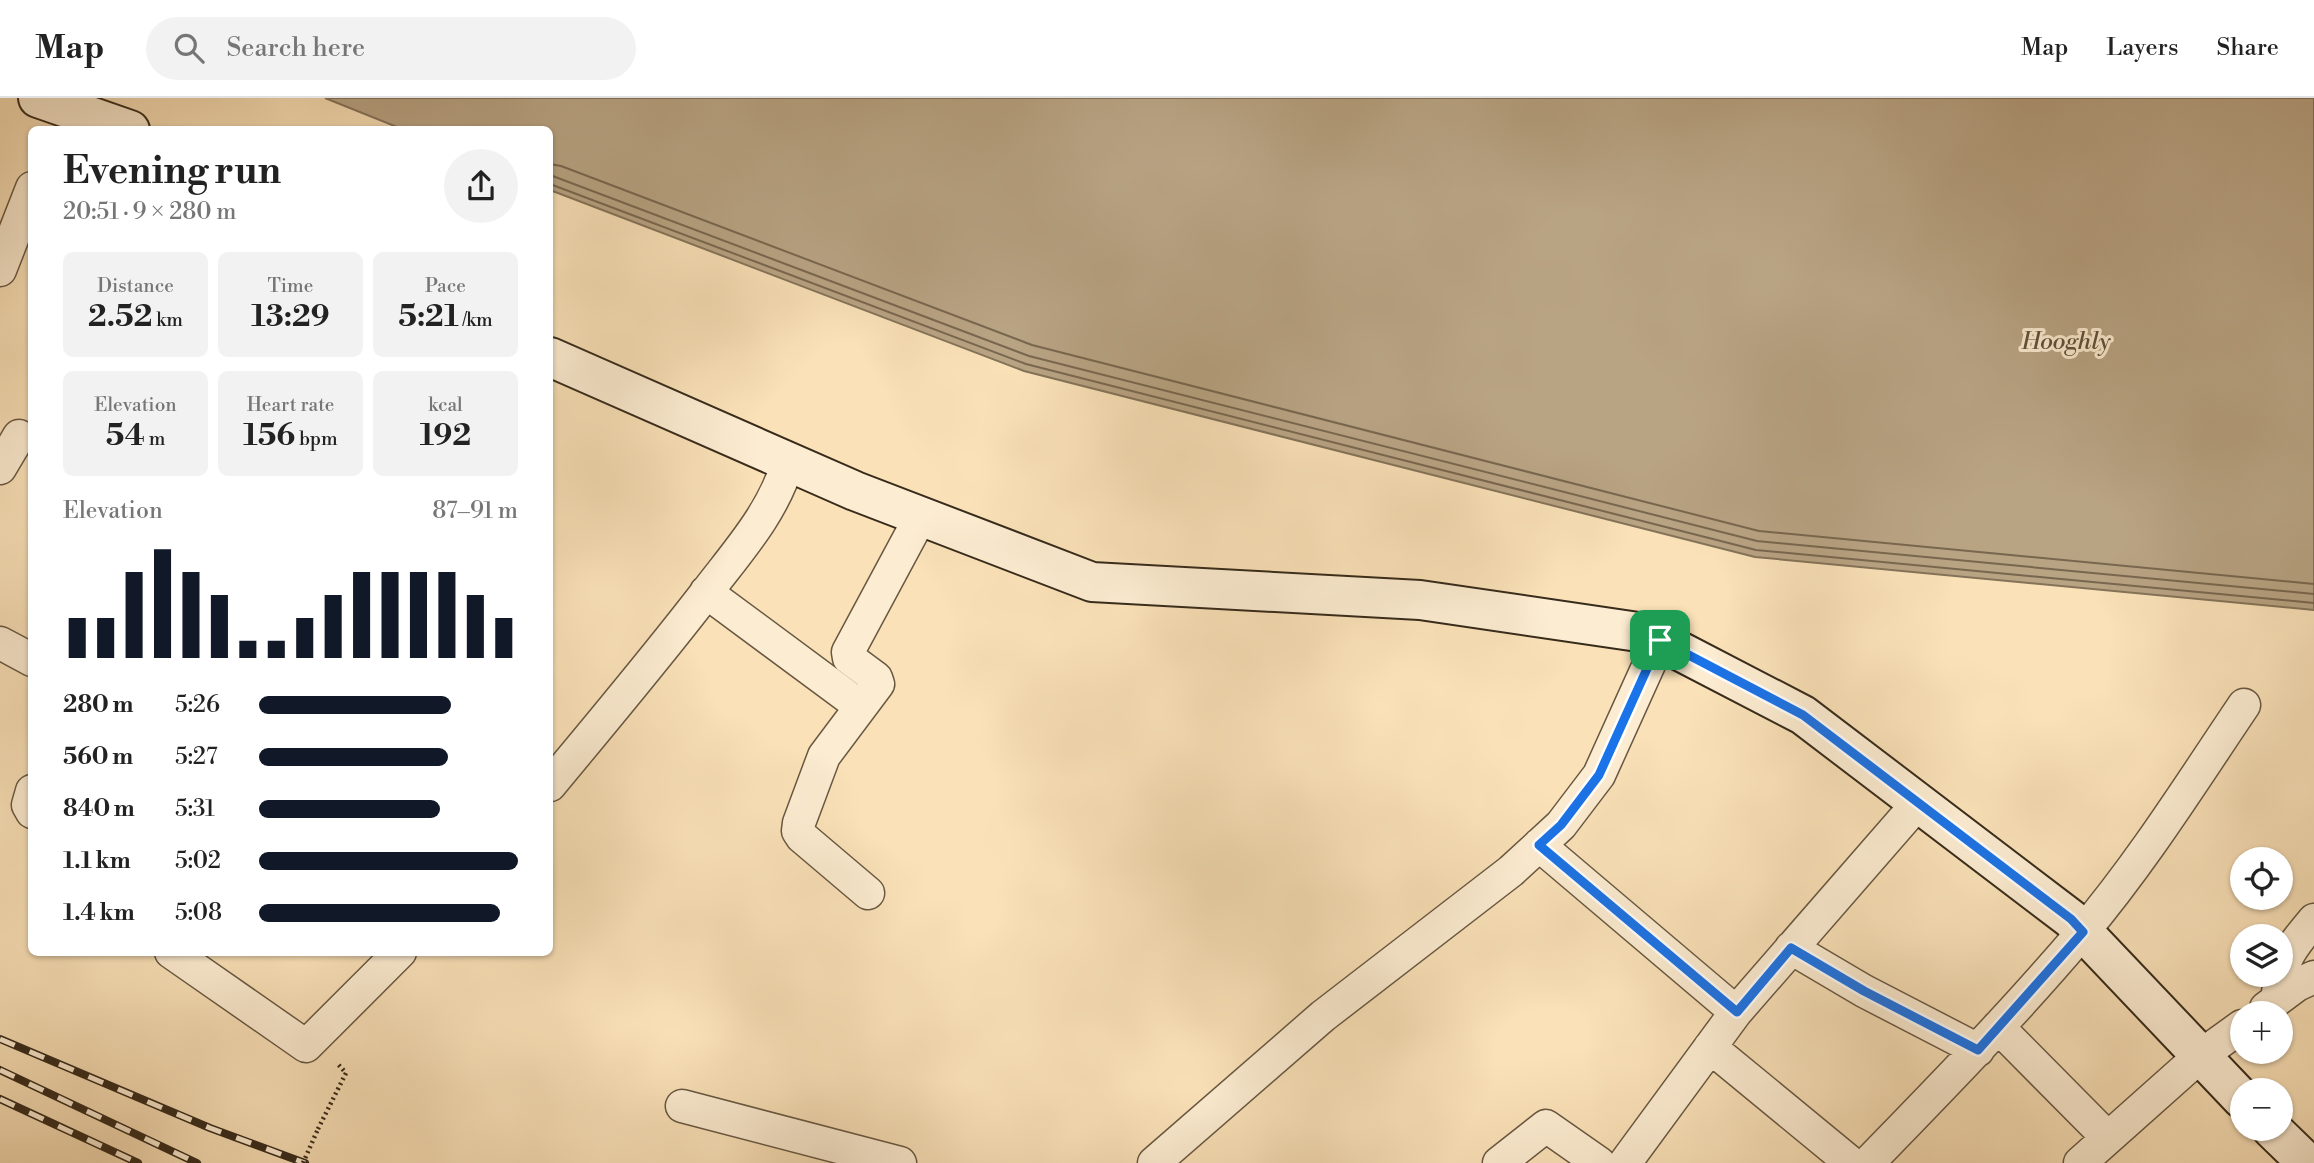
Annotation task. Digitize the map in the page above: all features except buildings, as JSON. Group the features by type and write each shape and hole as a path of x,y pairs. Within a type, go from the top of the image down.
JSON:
{"street":[{"path":"48,111 113,126"},
{"path":"0,270 28,198"},
{"path":"553,358 788,462 1093,582 1420,600 1644,633 1803,715 2071,919 2230,1087"},
{"path":"0,468 17,434"},
{"path":"553,781 757,526 779,490 788,462"},
{"path":"868,893 798,831 824,756 878,681 849,658 848,652 921,516"},
{"path":"706,592 860,706"},
{"path":"1154,1163 1323,1016 1511,871 1561,825 1599,775 1660,640"},
{"path":"1,645 28,658"},
{"path":"1868,1163 1988,1039 2083,932 2161,829 2244,705"},
{"path":"1625,1163 1737,1012 1918,803"},
{"path":"1539,845 1737,1012"},
{"path":"2292,995 2281,967 2289,950 2314,920"},
{"path":"1791,948 1864,991 1988,1039 2108,1138"},
{"path":"177,956 306,1046 312,1044 396,956"},
{"path":"2080,1163 2199,1057 2230,1035"},
{"path":"1710,1047 1851,1163"},
{"path":"682,1106 900,1163"},
{"path":"1499,1163 1546,1126 1600,1163"},
{"path":"2284,1141 2307,1163"}],"path":[{"path":"303,1163 346,1073 312,1044"}],"water":[{"name":"Hooghly","path":"325,98 2314,98 2314,610 1755,557 1024,371 553,191 553,126 395,126"}],"railway":[{"path":"0,1039 210,1128 305,1163"},
{"path":"0,1070 197,1163"},
{"path":"0,1099 138,1163"}],"route":[{"path":"1660,640 1803,715 2071,919 2083,932 1978,1050 1864,991 1791,948 1737,1012 1539,845 1561,825 1599,775 1660,640"}]}
